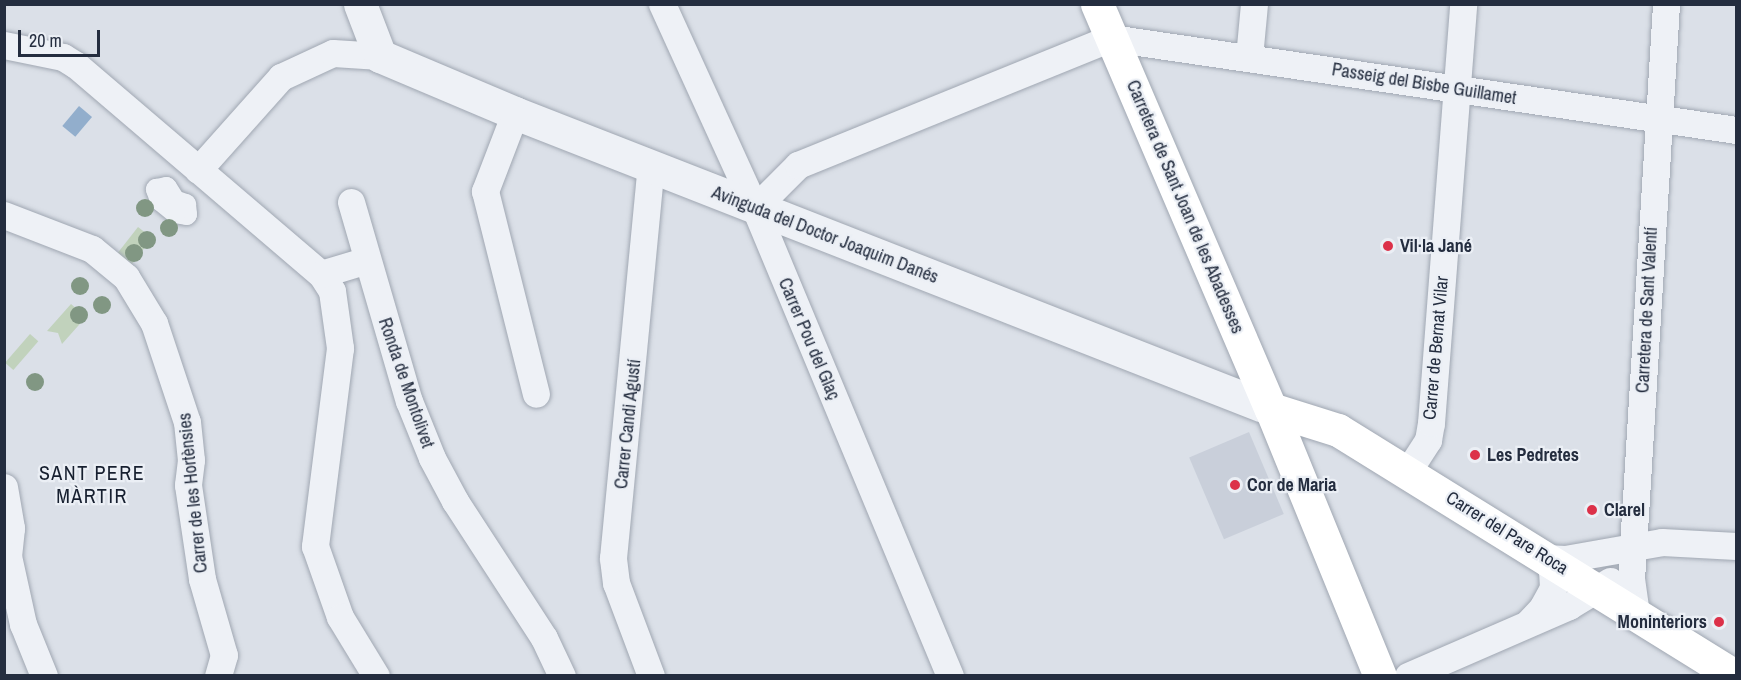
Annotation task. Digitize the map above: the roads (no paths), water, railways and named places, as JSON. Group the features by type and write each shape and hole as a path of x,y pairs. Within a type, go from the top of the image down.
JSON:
{"main road":[{"name":"Carretera de Sant Joan de les Abadesses","path":"1097,4 1271,410 1380,675"},
{"name":"Carrer del Pare Roca","path":"1271,410 1329,426 1408,471 1734,675"}],"street":[{"path":"198,170 281,77 333,53 380,56 360,4"},
{"name":"Carrer Pou del Glaç","path":"662,4 755,208 950,675"},
{"path":"1249,57 1254,4"},
{"name":"Carrer de Bernat Vilar","path":"1408,471 1428,440 1431,423 1463,4"},
{"name":"Carretera de Sant Valentí","path":"1636,614 1630,592 1666,4"},
{"path":"755,208 798,165 1111,38"},
{"name":"Passeig del Bisbe Guillamet","path":"1111,38 1737,130"},
{"path":"4,45 63,57 321,274 332,291 340,348 315,546 340,617 376,675"},
{"name":"Avinguda del Doctor Joaquim Danés","path":"380,56 515,113 1271,410"},
{"path":"515,113 485,191 536,394"},
{"name":"Carrer Candi Agustí","path":"651,166 613,558 616,583 651,675"},
{"name":"Ronda de Montolivet","path":"351,202 409,401 432,458 455,501 544,638 562,675"},
{"name":"Carrer de les Hortènsies","path":"4,215 92,249 126,277 154,322 181,394 187,422 191,460 188,486 202,579 224,655 218,675"},
{"path":"321,274 367,260"},
{"path":"4,487 11,528 7,551 23,624 44,675"},
{"path":"1545,558 1565,559 1662,542 1737,546"},
{"path":"1408,675 1527,624 1599,589 1615,576 1633,548"},
{"path":"1527,624 1542,608 1553,588 1552,570 1545,558"}],"water":[{"path":"79,106 92,117 75,137 62,126"}],"place":[{"name":"Vil·la Jané","path":"1388,246"},
{"name":"Les Pedretes","path":"1475,455"},
{"name":"Cor de Maria","path":"1235,485"},
{"name":"Clarel","path":"1592,510"},
{"name":"Moninteriors","path":"1719,622"}],"district":[{"name":"SANT PERE MÀRTIR","path":"92,484"}]}
